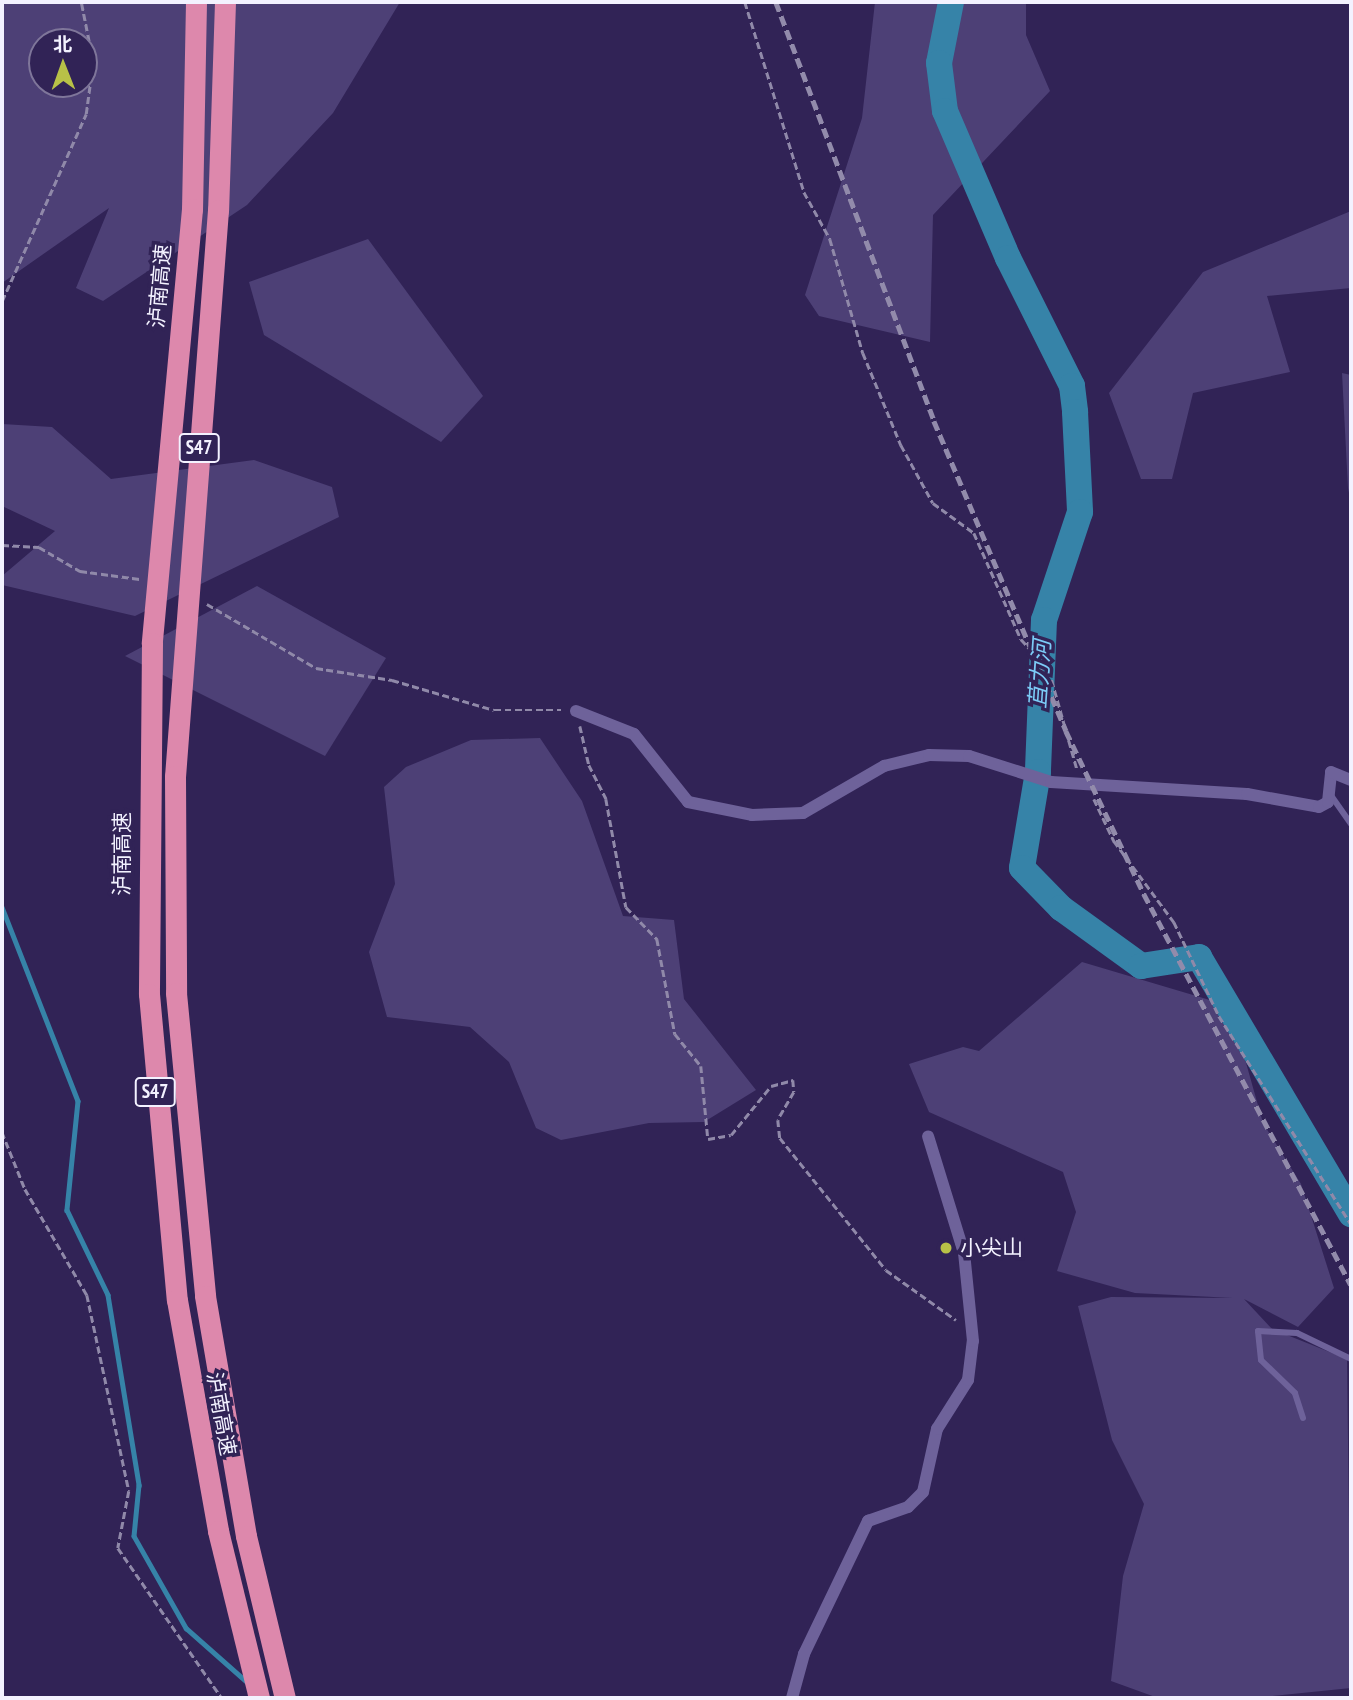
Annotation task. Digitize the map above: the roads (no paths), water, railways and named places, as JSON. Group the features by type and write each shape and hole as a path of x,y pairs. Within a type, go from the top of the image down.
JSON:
{"highway":[{"name":"泸南高速","path":"196,2 192,209 152,643 146,852 154,1086 177,1300 219,1537 259,1698"},
{"name":"泸南高速","path":"225,2 218,210 180,685 174,919 186,1136 205,1296 246,1536 285,1698"}],"street":[{"path":"576,711 634,734 684,798 709,809 803,813 867,774 916,756 969,756 1051,782 1247,794 1318,807 1327,805 1327,790 1334,771 1351,780"},
{"path":"792,1698 814,1631 868,1521 908,1507 923,1492 937,1429 968,1380 973,1341 964,1253 928,1136"}],"lane":[{"path":"1327,790 1351,824"},
{"path":"1303,1418 1295,1393 1261,1360 1258,1331 1297,1333 1351,1359"}],"waterway":[{"name":"苴力河","path":"951,2 939,63 945,111 1008,258 1072,386 1075,412 1080,512 1044,620 1038,772 1022,868 1061,908 1141,966 1199,957 1351,1214"},
{"path":"2,907 78,1101 67,1210 108,1295 139,1485 134,1536 186,1628 247,1682"}],"railway":[{"path":"776,2 934,421 1066,731 1144,894 1351,1285"}],"place":[{"name":"小尖山","path":"946,1248"}]}
